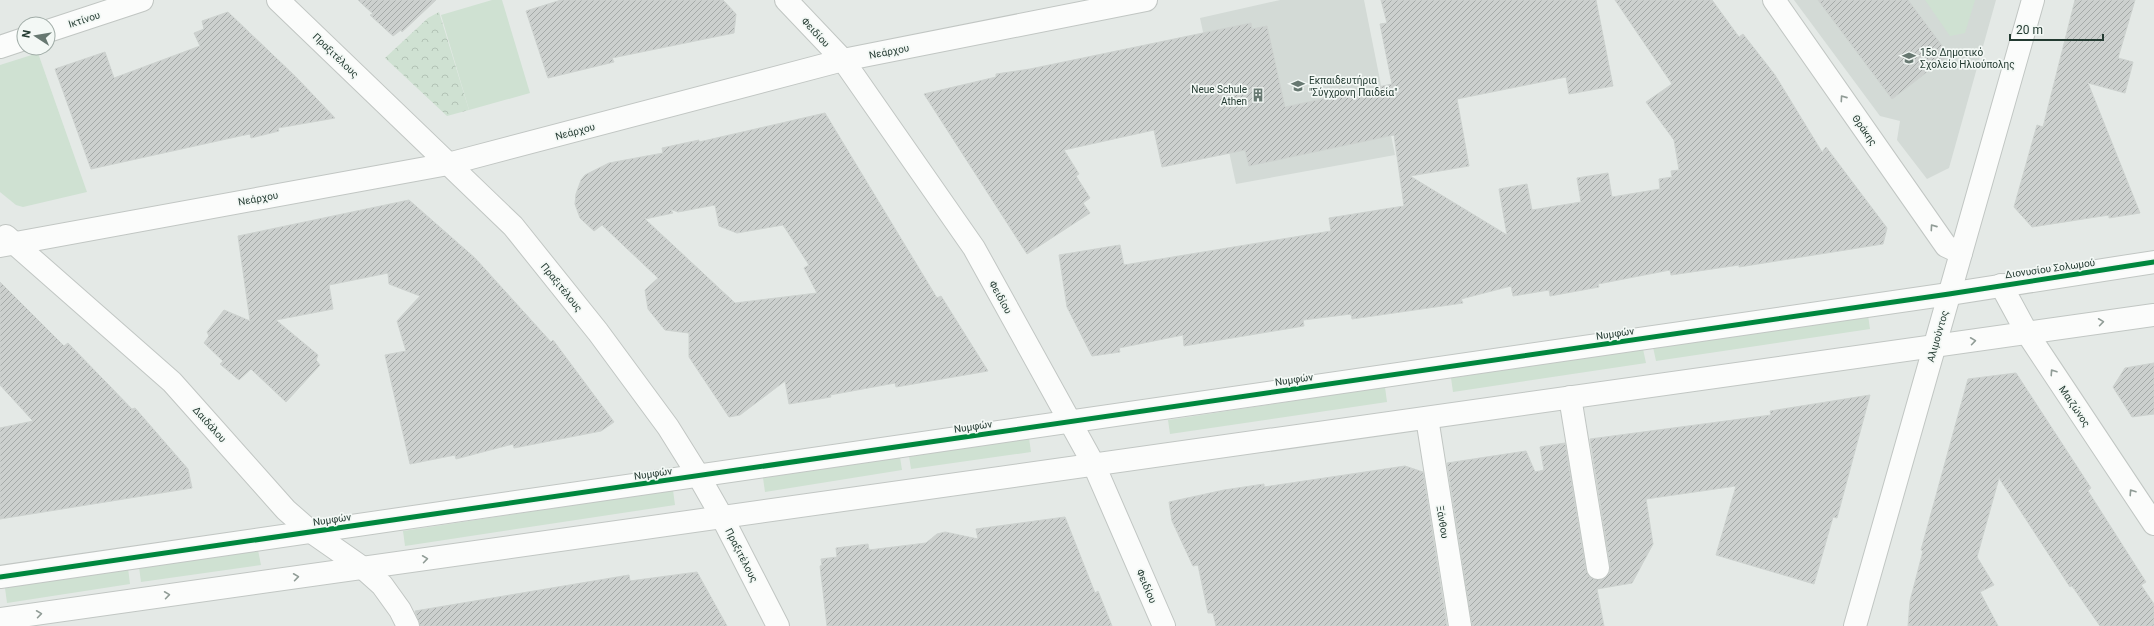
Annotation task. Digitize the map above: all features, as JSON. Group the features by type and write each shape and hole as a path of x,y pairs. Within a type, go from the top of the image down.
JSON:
{"street":[{"name":"Ικτίνου","path":"56,28 142,0"},
{"name":"Πραξιτέλους","path":"278,0 513,226 603,338 668,427 698,475 722,517 778,626"},
{"name":"Φειδίου","path":"786,0 843,60 974,248 1094,465 1164,626"},
{"name":"Νεάρχου","path":"5,240 448,164 843,60 1146,0"},
{"name":"Θράκης","path":"1774,0 1946,246 1961,253"},
{"name":"Αλιμούντος","path":"1854,626 2033,0"},
{"path":"0,47 16,42"},
{"name":"Δαιδάλου","path":"5,240 172,382 286,510 310,532 363,568 382,585 400,610 408,626"},
{"name":"Διονυσίου Σολωμού","path":"1949,294 2154,262"},
{"name":"Μαιζώνος","path":"2001,285 2027,333 2154,524"},
{"name":"Νυμφών","path":"0,577 1949,294"},
{"path":"0,619 2154,315"},
{"path":"1570,397 1598,568"},
{"name":"Ξάνθου","path":"1427,418 1460,626"}],"shaded area":[{"name":"Εκπαιδευτήρια \"Σύγχρονη Παιδεία\"","path":"1280,0 1364,0 1395,155 1236,184 1200,18"},
{"name":"15ο Δημοτικό Σχολείο Ηλιούπολης","path":"1794,0 1996,0 1949,168 1927,179 1897,140 1900,121 1880,116"}],"green space":[{"path":"492,0 502,0 530,93 469,110 441,15"},
{"path":"1925,0 1975,0 1965,33 1950,36"},
{"path":"439,12 469,110 447,116 385,58 428,18"},
{"path":"28,56 39,56 87,192 23,207 16,205 0,192 0,65"},
{"path":"1868,315 1870,329 1656,361 1653,347"},
{"path":"1643,349 1646,363 1453,392 1451,378"},
{"path":"1385,387 1387,402 1170,434 1168,420"},
{"path":"1029,438 1031,452 911,469 909,456"},
{"path":"900,457 902,470 765,492 763,478"},
{"path":"673,490 675,505 405,546 403,531"},
{"path":"258,550 261,565 141,582 139,567"},
{"path":"128,568 130,584 7,603 5,588"}],"building":[{"path":"358,0 436,0 402,32 401,30 393,36 370,15 373,14"},
{"path":"561,0 723,0 736,14 734,33 612,58 614,62 548,78 526,11"},
{"path":"1381,0 1596,0 1613,86 1569,94 1566,77 1457,99 1469,166 1410,176 1507,235 1499,189 1527,184 1532,210 1581,202 1577,178 1608,173 1612,197 1660,189 1659,179 1672,177 1671,171 1679,170 1674,140 1646,102 1672,84 1615,0 1712,0 1739,37 1743,34 1775,75 1822,152 1826,147 1887,228 1883,244 1739,267 1739,265 1671,275 1670,270 1598,284 1599,287 1550,296 1549,290 1513,296 1511,286 1461,299 1463,303 1352,319 1351,314 1303,320 1304,326 1184,346 1183,335 1119,348 1120,352 1092,356 1067,307 1059,255 1120,245 1124,265 1331,231 1329,218 1404,206 1394,135 1249,166 1245,150 1162,167 1154,130 1064,150 1079,174 1076,176 1090,198 1083,203 1090,213 1027,254 924,94 996,77 996,74 1030,69 1251,23 1252,29 1267,26 1285,107 1392,84 1380,24 1387,23"},
{"path":"1818,0 1908,0 1949,55 1892,99"},
{"path":"2075,0 2135,0 2118,58 2133,62 2125,93 2088,83 2140,213 2109,218 2109,215 2032,227 2014,207 2037,125 2043,127"},
{"path":"228,12 296,77 335,118 278,128 279,131 251,138 250,134 91,169 55,69 105,52 114,78 200,46 194,33 204,29 202,21"},
{"path":"825,113 937,298 941,296 988,371 896,387 895,383 830,395 831,397 789,404 785,381 740,415 729,417 689,357 689,333 665,330 648,309 645,290 658,278 602,225 594,231 580,218 575,204 576,194 581,180 585,175 609,163 663,153 662,148 699,140 699,142","holes":["715,205 719,226 737,233 783,225 809,265 804,268 817,293 735,303 645,219 673,213 670,209 678,212"]},
{"path":"409,200 475,258 551,342 553,340 614,422 601,431 514,448 513,444 456,459 455,455 410,464 385,355 406,351 397,321 420,296 389,284 388,273 329,285 333,309 276,320 318,355 316,360 320,365 286,402 251,369 239,380 220,364 223,361 204,343 209,336 207,332 224,310 250,321 238,236"},
{"path":"0,282 64,346 68,343 132,409 135,408 188,469 192,488 0,519 0,428 33,421 0,385"},
{"path":"2154,363 2154,414 2132,417 2113,387 2125,368"},
{"path":"2016,373 2091,488 2088,491 2146,582 2141,585 2154,604 2154,626 2100,626 2072,586 2070,587 1999,478 1977,557 1994,585 1980,592 1998,626 1908,626 1910,601 1923,551 1921,550 1968,379"},
{"path":"1870,395 1837,518 1833,517 1814,584 1716,555 1736,486 1646,499 1653,544 1632,583 1597,589 1604,626 1472,626 1447,463 1526,451 1535,472 1544,470 1540,447 1565,443 1586,570 1589,576 1600,580 1606,577 1610,572 1610,566 1590,439 1771,415 1770,411"},
{"path":"1405,466 1423,472 1447,626 1216,626 1213,613 1208,613 1198,565 1193,566 1172,521 1169,502 1224,490 1264,484 1264,487"},
{"path":"1065,517 1095,593 1098,591 1112,626 827,626 820,566 822,565 821,559 837,557 836,548 868,544 869,550 926,543 937,534 945,532 978,539 976,529"},
{"path":"697,572 727,626 420,626 415,611 629,575 630,581"}],"cycle path":[{"path":"0,577 1949,294 2154,262"}],"place":[{"name":"15ο Δημοτικό Σχολείο Ηλιούπολης","path":"1909,58"},
{"name":"Εκπαιδευτήρια \"Σύγχρονη Παιδεία\"","path":"1298,86"},
{"name":"Neue Schule Athen","path":"1258,95"}]}
